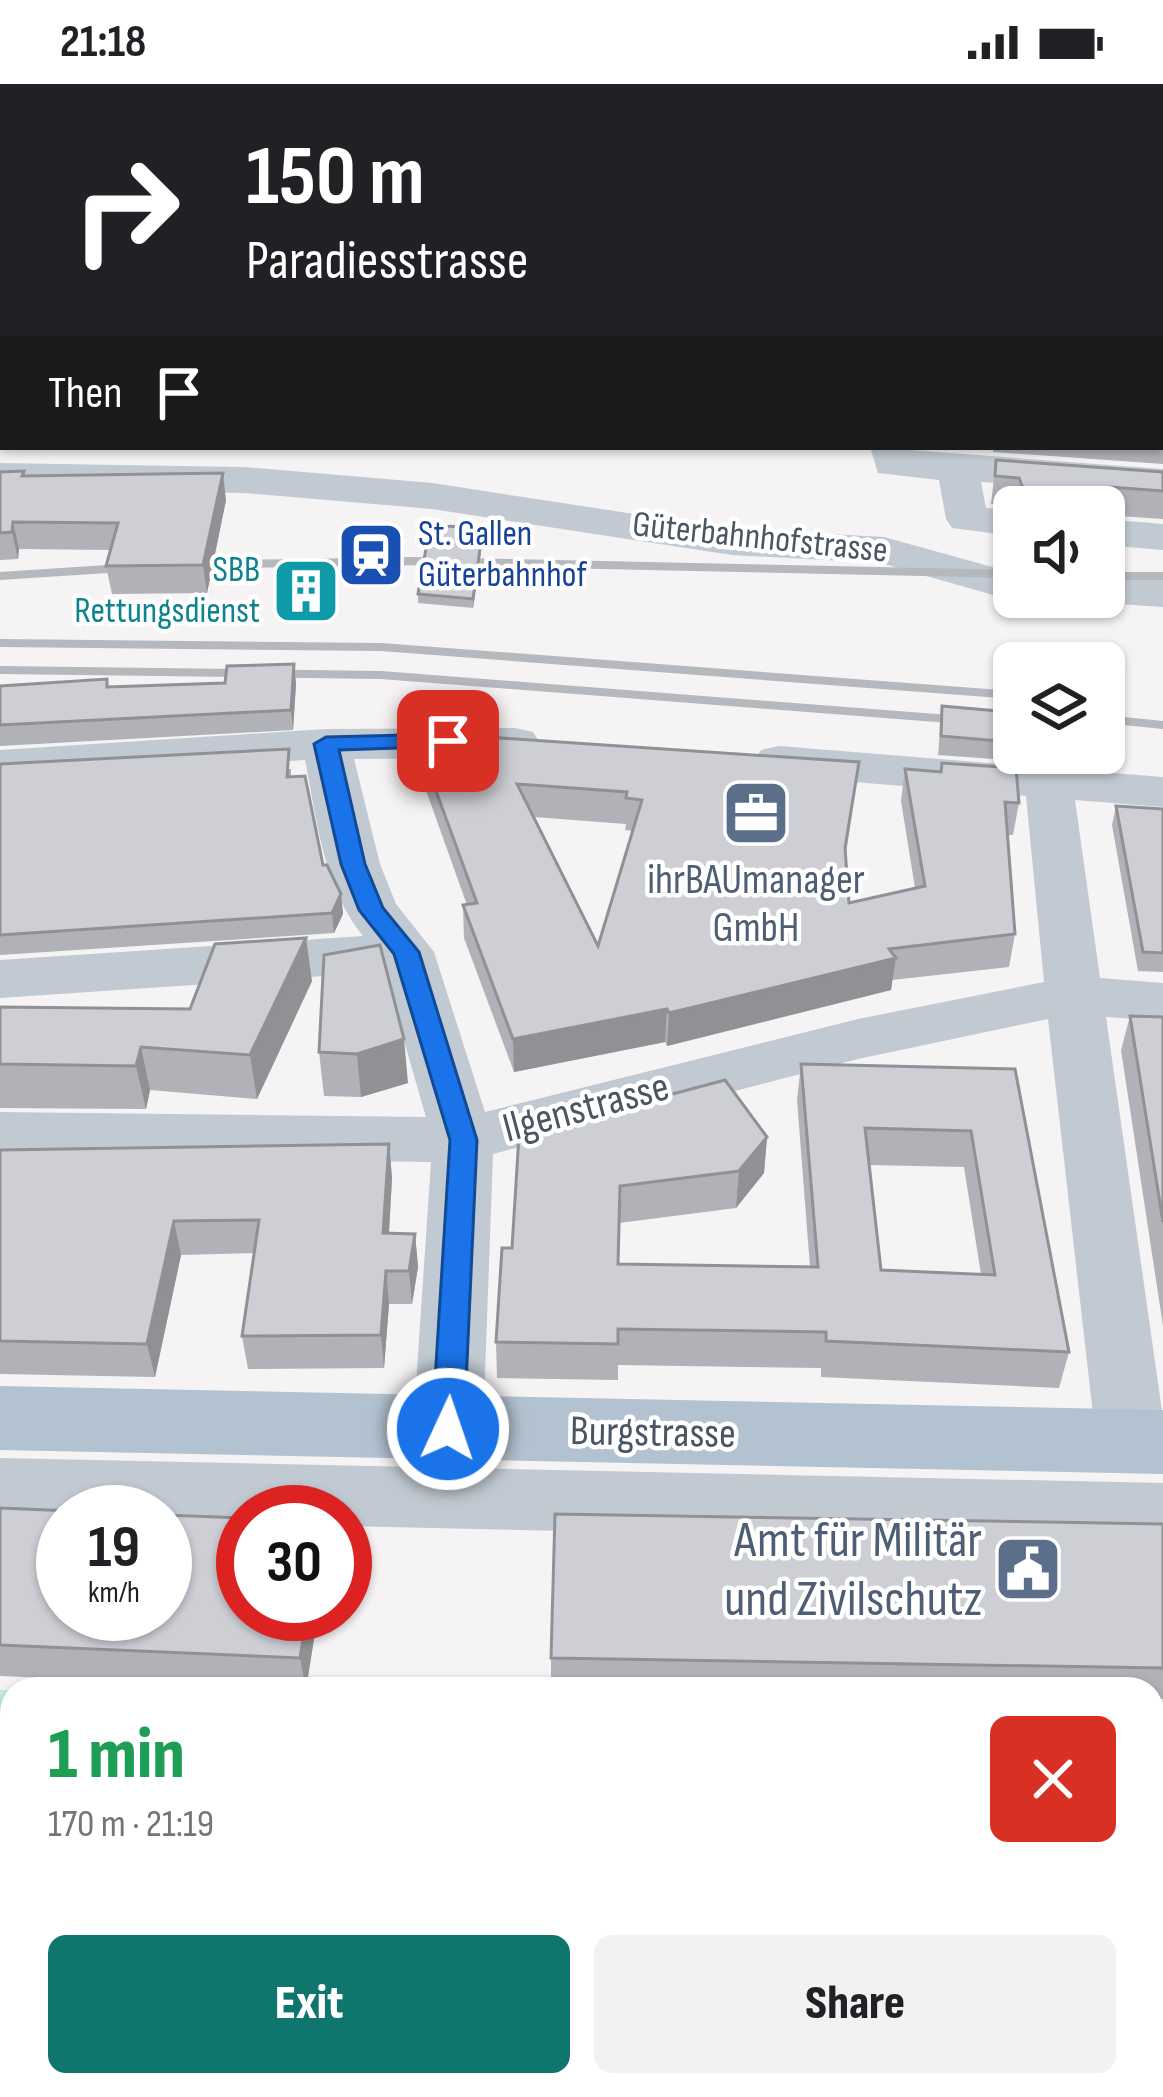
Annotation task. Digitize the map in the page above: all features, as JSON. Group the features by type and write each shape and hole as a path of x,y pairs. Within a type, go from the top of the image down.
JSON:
{"main road":[{"name":"Burgstrasse","path":"0,1418 448,1429 523,1465 1147,1442"}],"street":[{"path":"891,450 893,464 1163,482"},
{"path":"958,468 967,519 993,522"},
{"name":"Güterbahnhofstrasse","path":"0,476 244,480 432,496 732,542 884,550 993,581"},
{"path":"1125,534 1163,537"},
{"path":"1125,592 1163,593"},
{"path":"0,765 326,744 448,741 562,746"},
{"path":"326,744 359,879 371,910 406,952 464,1140 448,1429"},
{"path":"723,757 1163,792"},
{"path":"1049,800 1073,994 1147,1442"},
{"path":"0,979 406,952"},
{"name":"Ilgenstrasse","path":"0,1134 464,1140 858,1039 1073,994 1163,1002"},
{"path":"0,1488 410,1501 523,1465 1163,1514"}],"building":[{"path":"996,460 1163,472 1163,491 1125,486 1022,486 1019,478 995,476"},
{"path":"24,471 22,476 223,473 203,565 106,566 118,523 13,522 12,532 0,533 0,472"},
{"path":"430,526 483,527 473,599 418,594"},
{"path":"294,664 291,710 0,725 0,686 107,679 107,687 225,683 227,666"},
{"path":"942,706 993,711 993,740 941,736"},
{"path":"441,734 859,762 845,848 849,903 925,886 905,769 941,772 942,763 993,766 993,774 1017,774 1019,803 1005,802 1015,934 889,949 896,958 669,1013 667,1009 513,1039 463,905 477,903 421,750","holes":["517,784 627,792 626,798 642,800 598,946"]},
{"path":"289,749 287,777 305,776 323,865 341,894 332,913 0,935 0,764"},
{"path":"1116,806 1163,809 1163,953 1143,952"},
{"path":"306,938 250,1055 141,1047 136,1066 0,1064 0,1007 190,1009 215,944"},
{"path":"380,945 404,1039 357,1054 319,1052 324,955"},
{"path":"1130,1016 1163,1017 1163,1222"},
{"path":"801,1064 1015,1069 1069,1352 826,1341 826,1332 618,1329 618,1344 496,1342 502,1248 512,1248 519,1135 725,1080 767,1137 739,1171 620,1186 618,1264 818,1267","holes":["865,1128 971,1131 995,1275 881,1270"]},
{"path":"389,1144 383,1233 415,1234 409,1271 386,1271 381,1335 242,1336 259,1220 174,1221 147,1344 0,1341 0,1150"},
{"path":"0,1508 36,1510 36,1641 192,1641 192,1516 216,1517 216,1641 303,1641 300,1658 0,1645"},
{"path":"555,1514 1163,1524 1163,1668 551,1658"}],"railway":[{"path":"180,565 413,561 993,574"},
{"path":"0,576 138,567"},
{"path":"1125,576 1163,576"},
{"path":"0,643 381,647 993,693"},
{"path":"0,670 381,675 993,722"},
{"path":"1125,721 1163,725"}],"place":[{"name":"St. Gallen Güterbahnhof","path":"371,555"},
{"name":"SBB Rettungsdienst","path":"306,591"},
{"name":"ihrBAUmanager GmbH","path":"756,813"},
{"name":"Amt für Militär und Zivilschutz","path":"1028,1569"}],"route":[{"path":"448,741 326,744 353,864 371,910 406,952 464,1140 448,1429"}]}
